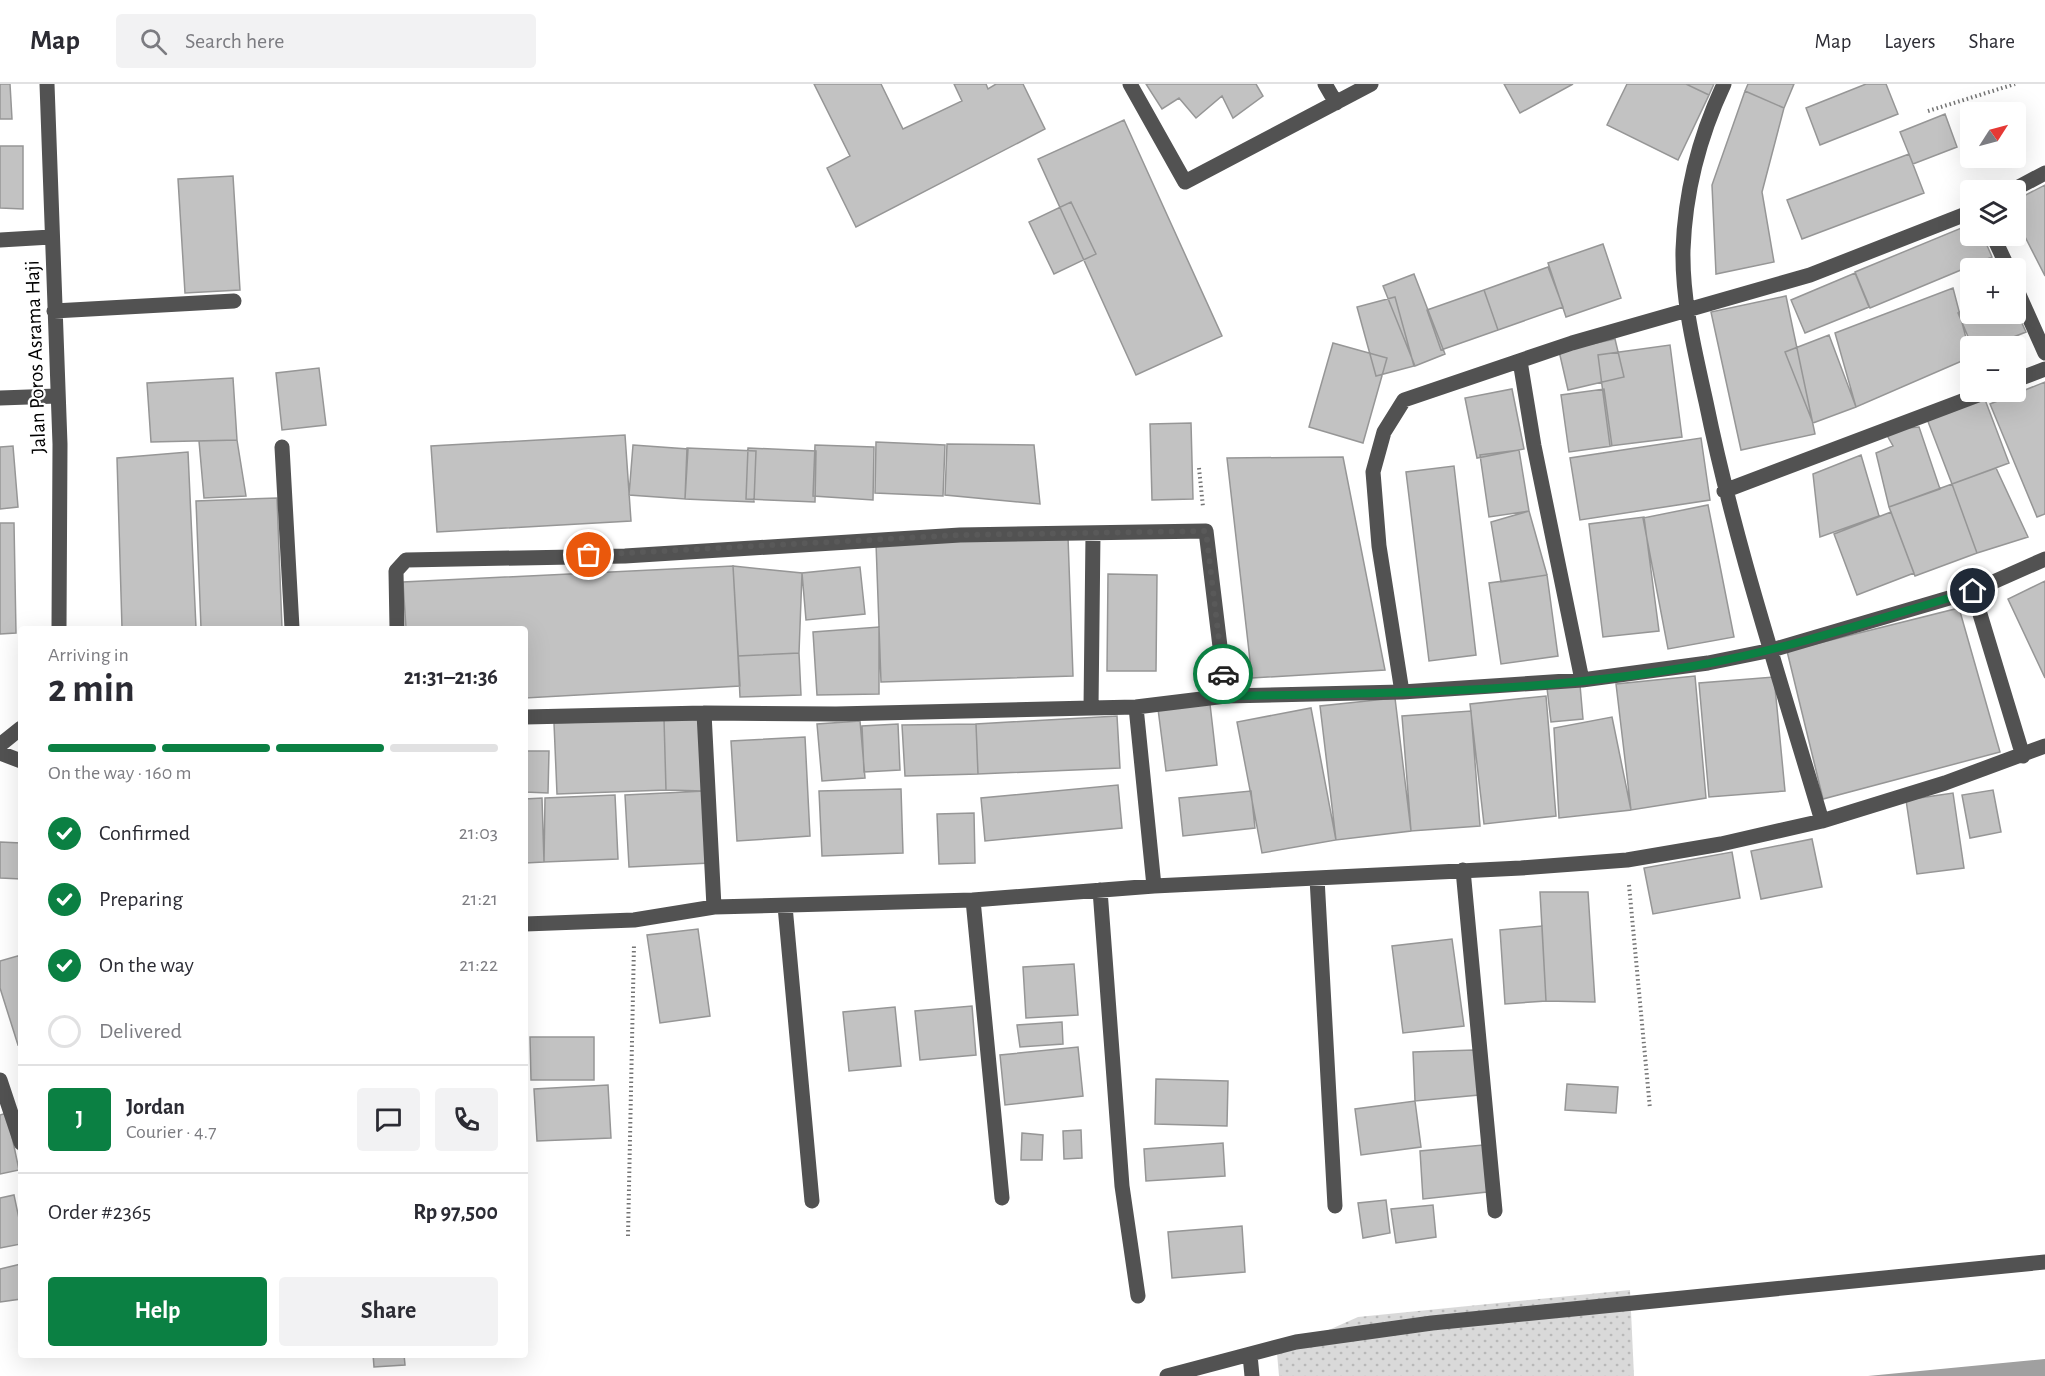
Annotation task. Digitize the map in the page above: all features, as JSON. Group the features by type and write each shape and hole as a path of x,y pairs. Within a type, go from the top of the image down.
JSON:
{"street":[{"name":"Jalan Poros Asrama Haji","path":"47,84 60,444 59,626"},
{"path":"1130,84 1185,182 1371,84"},
{"path":"1326,84 1336,103"},
{"path":"1724,84 1702,136 1694,172 1683,250 1687,311 1724,491 1822,820"},
{"path":"2026,183 2045,173"},
{"path":"1402,692 1379,546 1373,472 1384,432 1404,400 1572,343 1810,275 1960,216"},
{"path":"0,240 51,237"},
{"path":"54,311 234,301"},
{"path":"2026,310 2045,353"},
{"path":"1520,361 1534,446 1582,680"},
{"path":"2026,376 2045,369"},
{"path":"0,398 57,396"},
{"path":"1724,491 1960,402"},
{"path":"282,447 292,626"},
{"path":"397,626 396,571 406,560 625,555 960,535 1206,531 1226,696"},
{"path":"1091,708 1093,534"},
{"path":"528,717 704,713 836,714 1091,708 1136,706 1226,696 1402,692 1582,680 1708,663 1772,650 1973,591 2045,560"},
{"path":"1973,591 2023,756"},
{"path":"1136,706 1154,886"},
{"path":"704,713 714,907"},
{"path":"0,745 18,730"},
{"path":"528,924 634,920 714,907 973,900 1154,886 1627,860 1721,844 1822,820 2023,756 2045,746"},
{"path":"0,753 18,760"},
{"path":"1463,870 1495,1211"},
{"path":"1317,878 1335,1206"},
{"path":"1100,890 1122,1186 1138,1296"},
{"path":"973,900 1002,1198"},
{"path":"785,906 812,1201"},
{"path":"0,1080 4,1101 18,1136"},
{"path":"1167,1376 1250,1356 1296,1342 1432,1323 2045,1262"},
{"path":"1250,1356 1252,1376"}],"path":[{"path":"1928,111 2015,84"},
{"path":"1199,468 1206,531"},
{"path":"1627,860 1650,1109"},
{"path":"628,1236 634,920"}],"shaded area":[{"path":"1630,1290 1634,1376 1279,1376 1277,1353 1358,1317"},
{"path":"2045,1359 2045,1376 1868,1376"}],"building":[{"path":"0,84 10,84 12,119 0,119"},
{"path":"814,84 881,84 903,129 962,101 954,84 986,84 988,89 996,84 1023,84 1045,129 856,227 827,168 850,156"},
{"path":"1146,84 1256,84 1263,96 1233,118 1222,96 1196,118 1179,98 1162,109"},
{"path":"1504,84 1573,84 1520,113"},
{"path":"1627,84 1686,84 1709,95 1678,160 1607,125"},
{"path":"1686,84 1714,84 1709,95"},
{"path":"1748,84 1794,84 1784,108 1745,91"},
{"path":"1866,84 1886,84 1898,114 1820,145 1806,108"},
{"path":"1745,91 1784,108 1762,192 1774,262 1716,274 1712,185"},
{"path":"1945,114 1957,147 1913,164 1900,132"},
{"path":"1124,120 1222,336 1136,375 1038,159"},
{"path":"0,146 23,146 23,209 0,208"},
{"path":"1909,154 1924,193 1802,239 1787,200"},
{"path":"233,176 240,290 185,293 178,179"},
{"path":"2045,185 2045,276 2026,239 2026,195"},
{"path":"1071,202 1096,254 1054,274 1029,222"},
{"path":"1960,229 1960,246 1987,246 1992,257 1960,258 1960,270 1870,308 1855,272"},
{"path":"1603,244 1621,298 1566,317 1548,263"},
{"path":"1548,267 1563,307 1498,330 1484,290"},
{"path":"1855,273 1869,307 1805,333 1791,300"},
{"path":"1414,274 1445,354 1415,366 1383,286"},
{"path":"1953,288 1960,324 1962,324 1966,336 1960,336 1960,362 1856,407 1835,333"},
{"path":"1484,290 1498,330 1441,350 1427,310"},
{"path":"1786,296 1815,434 1741,450 1711,312"},
{"path":"1395,297 1414,366 1376,376 1357,307"},
{"path":"1963,324 2022,324 2026,332 2016,336 1968,336"},
{"path":"1829,335 1856,407 1813,423 1785,352"},
{"path":"1615,339 1624,377 1568,390 1559,351"},
{"path":"1333,343 1387,358 1363,443 1309,427"},
{"path":"1670,345 1682,437 1610,446 1598,355"},
{"path":"319,368 326,425 282,430 276,373"},
{"path":"233,378 237,440 151,442 147,383"},
{"path":"2045,382 2045,514 2037,517 1990,404 2026,402 2026,390"},
{"path":"1512,389 1524,449 1477,458 1465,398"},
{"path":"1604,389 1612,446 1569,452 1561,395"},
{"path":"1971,402 1986,402 2009,463 1952,484 1927,419"},
{"path":"1191,423 1193,499 1152,500 1150,424"},
{"path":"1919,427 1940,489 1889,507 1876,453 1893,446 1884,430"},
{"path":"625,435 631,521 437,532 431,446"},
{"path":"1701,438 1710,500 1580,520 1570,458"},
{"path":"237,440 246,496 204,498 199,441"},
{"path":"876,442 945,445 943,496 875,493"},
{"path":"947,444 1034,445 1040,504 945,495"},
{"path":"633,445 688,449 685,499 629,495"},
{"path":"815,445 874,447 873,500 813,496"},
{"path":"13,446 18,507 0,509 0,447"},
{"path":"687,448 756,451 754,502 685,499"},
{"path":"748,448 816,451 815,502 746,499"},
{"path":"1519,450 1529,511 1489,517 1480,455"},
{"path":"188,452 196,626 122,626 117,458"},
{"path":"1861,455 1879,516 1820,537 1813,474"},
{"path":"1343,457 1385,670 1252,678 1227,458"},
{"path":"1454,466 1476,655 1429,661 1406,472"},
{"path":"1996,468 2028,537 1977,553 1952,484"},
{"path":"1952,484 1977,553 1915,576 1889,507"},
{"path":"277,498 282,626 201,626 196,501"},
{"path":"1708,505 1734,637 1668,649 1643,518"},
{"path":"1529,511 1547,575 1501,582 1491,522"},
{"path":"1891,512 1914,573 1857,595 1834,534"},
{"path":"1644,517 1659,631 1603,637 1589,524"},
{"path":"0,523 14,523 16,633 0,634"},
{"path":"1068,537 1073,676 881,682 876,543"},
{"path":"733,566 740,686 528,698 528,626 406,626 403,582"},
{"path":"733,566 802,573 799,653 738,656"},
{"path":"860,567 865,614 806,620 802,573"},
{"path":"1108,574 1157,575 1156,671 1107,671"},
{"path":"1547,575 1558,656 1501,664 1489,583"},
{"path":"2045,581 2045,678 2008,599"},
{"path":"1959,608 2000,752 1823,799 1787,651"},
{"path":"879,627 879,694 817,695 813,632"},
{"path":"799,653 801,695 740,697 738,656"},
{"path":"1695,676 1706,798 1631,810 1616,684"},
{"path":"1774,677 1785,791 1709,797 1699,683"},
{"path":"1580,685 1583,719 1551,722 1547,688"},
{"path":"1546,696 1556,816 1484,824 1470,704"},
{"path":"1395,698 1411,831 1336,840 1320,706"},
{"path":"1210,704 1217,765 1166,771 1158,709"},
{"path":"1311,708 1336,840 1262,853 1237,722"},
{"path":"1471,711 1480,826 1411,831 1402,716"},
{"path":"1117,716 1120,768 978,774 976,724"},
{"path":"1612,717 1631,810 1559,818 1554,728"},
{"path":"664,719 699,720 705,791 666,790"},
{"path":"664,719 666,790 557,794 554,723"},
{"path":"860,721 865,778 822,781 817,724"},
{"path":"898,724 900,770 864,772 862,726"},
{"path":"976,724 978,774 905,776 902,725"},
{"path":"805,737 810,836 737,841 731,741"},
{"path":"528,751 549,751 548,793 528,792"},
{"path":"1118,785 1122,828 985,841 981,798"},
{"path":"901,789 903,853 822,856 819,791"},
{"path":"1993,790 2001,832 1970,838 1962,795"},
{"path":"705,791 710,863 629,867 625,795"},
{"path":"1251,791 1255,828 1183,836 1179,798"},
{"path":"1953,793 1964,868 1917,874 1906,800"},
{"path":"615,795 618,859 544,862 545,798"},
{"path":"542,798 544,862 528,863 528,799"},
{"path":"974,813 975,863 939,864 937,814"},
{"path":"1812,839 1822,887 1761,899 1751,851"},
{"path":"0,842 18,843 18,879 0,878"},
{"path":"1732,852 1740,898 1653,914 1644,868"},
{"path":"1540,892 1588,892 1595,1002 1546,1001"},
{"path":"1542,926 1546,1001 1505,1004 1500,930"},
{"path":"698,929 710,1016 660,1023 647,935"},
{"path":"1452,939 1464,1026 1403,1033 1392,946"},
{"path":"18,956 18,1045 0,988 0,961"},
{"path":"1074,964 1078,1015 1026,1018 1023,967"},
{"path":"972,1006 976,1055 920,1060 915,1011"},
{"path":"895,1007 901,1066 849,1071 843,1012"},
{"path":"1062,1022 1063,1044 1020,1047 1017,1025"},
{"path":"530,1037 594,1037 594,1080 531,1080"},
{"path":"1078,1047 1083,1096 1005,1105 1000,1055"},
{"path":"1474,1050 1479,1095 1415,1101 1413,1052"},
{"path":"1156,1079 1228,1081 1227,1126 1155,1124"},
{"path":"1567,1084 1618,1087 1616,1113 1565,1110"},
{"path":"608,1085 611,1138 537,1141 534,1089"},
{"path":"1415,1101 1421,1147 1361,1155 1355,1109"},
{"path":"7,1113 18,1170 0,1174 0,1115"},
{"path":"1081,1130 1082,1158 1064,1159 1063,1131"},
{"path":"1022,1133 1043,1135 1042,1160 1021,1160"},
{"path":"1223,1143 1225,1176 1146,1181 1144,1149"},
{"path":"1483,1145 1487,1192 1423,1199 1420,1151"},
{"path":"14,1195 18,1214 18,1245 0,1248 0,1198"},
{"path":"1386,1200 1390,1233 1363,1238 1358,1203"},
{"path":"1433,1205 1436,1237 1396,1243 1391,1209"},
{"path":"1242,1226 1245,1272 1172,1278 1168,1232"},
{"path":"18,1265 18,1299 0,1302 0,1269"},
{"path":"373,1358 404,1358 405,1365 374,1367"}],"way so far":[{"path":"589,555 856,543 960,535 1206,531 1223,674"}],"route":[{"path":"1223,674 1226,696 1402,692 1582,680 1708,663 1772,650 1973,591"}]}
